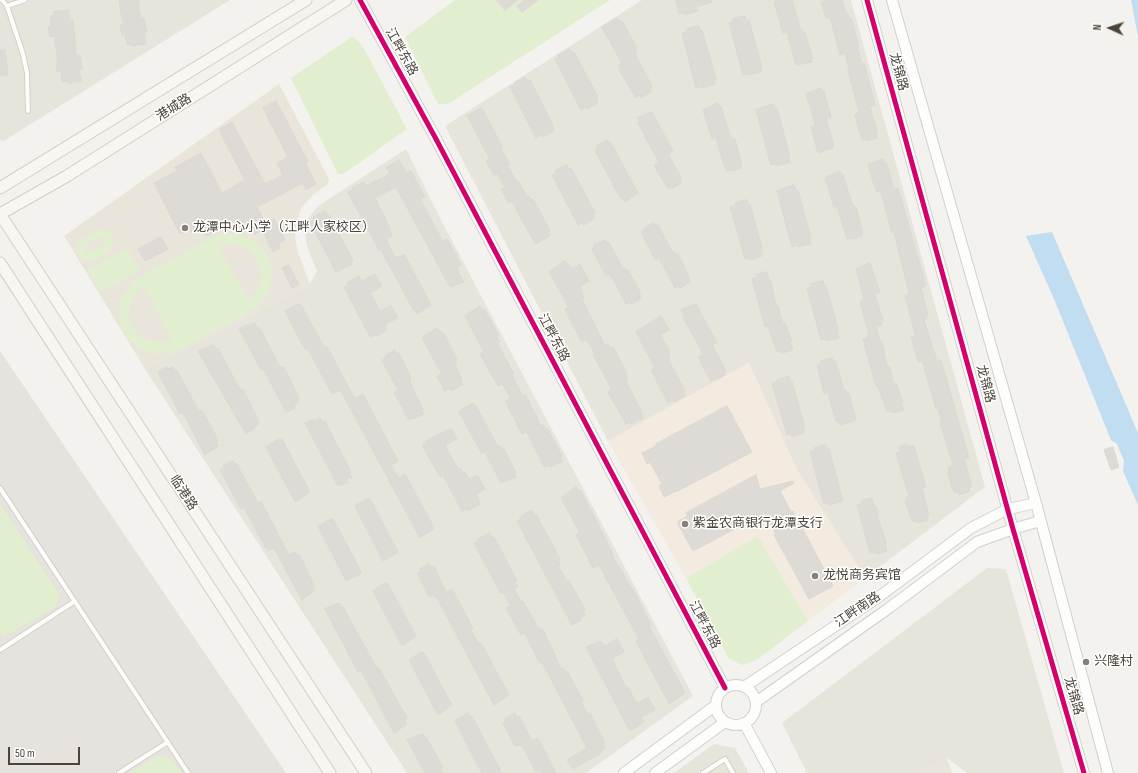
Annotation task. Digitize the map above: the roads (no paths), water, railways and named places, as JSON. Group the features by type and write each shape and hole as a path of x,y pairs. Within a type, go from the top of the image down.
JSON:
{"main road":[{"name":"港城路","path":"0,188 306,0"},
{"name":"港城路","path":"0,214 67,176 346,0"},
{"name":"临港路","path":"0,214 366,773"},
{"path":"0,263 330,773"}],"street":[{"name":"江畔东路","path":"360,0 439,146 725,688"},
{"name":"龙锦路","path":"867,0 1013,528 1084,773"},
{"name":"龙锦路","path":"892,0 1036,503 1108,773"},
{"name":"江畔南路","path":"744,687 880,596 971,528 1008,509 1036,503"},
{"name":"江畔南路","path":"756,702 889,608 977,542 1013,528 1040,521"},
{"path":"738,685 744,687 754,696 756,702 753,714 744,723 738,725 725,722 717,712 716,705 720,693 725,688 738,685"},
{"path":"624,773 716,705"},
{"path":"655,773 725,722"},
{"path":"744,723 771,773"}],"lane":[{"path":"2,0 8,6 24,54 27,73 28,111"},
{"path":"8,6 25,0"},
{"path":"0,488 188,773"},
{"path":"0,650 75,601"},
{"path":"119,773 168,742"},
{"path":"704,773 725,759 733,773"}],"water":[{"path":"1131,0 1138,0 1138,37"},
{"path":"1052,232 1138,433 1138,505 1123,471 1124,461 1117,444 1111,440 1054,299 1026,236"}],"place":[{"name":"龙潭中心小学（江畔人家校区）","path":"185,228"},
{"name":"紫金农商银行龙潭支行","path":"685,524"},
{"name":"龙悦商务宾馆","path":"815,576"},
{"name":"兴隆村","path":"1086,662"}]}
